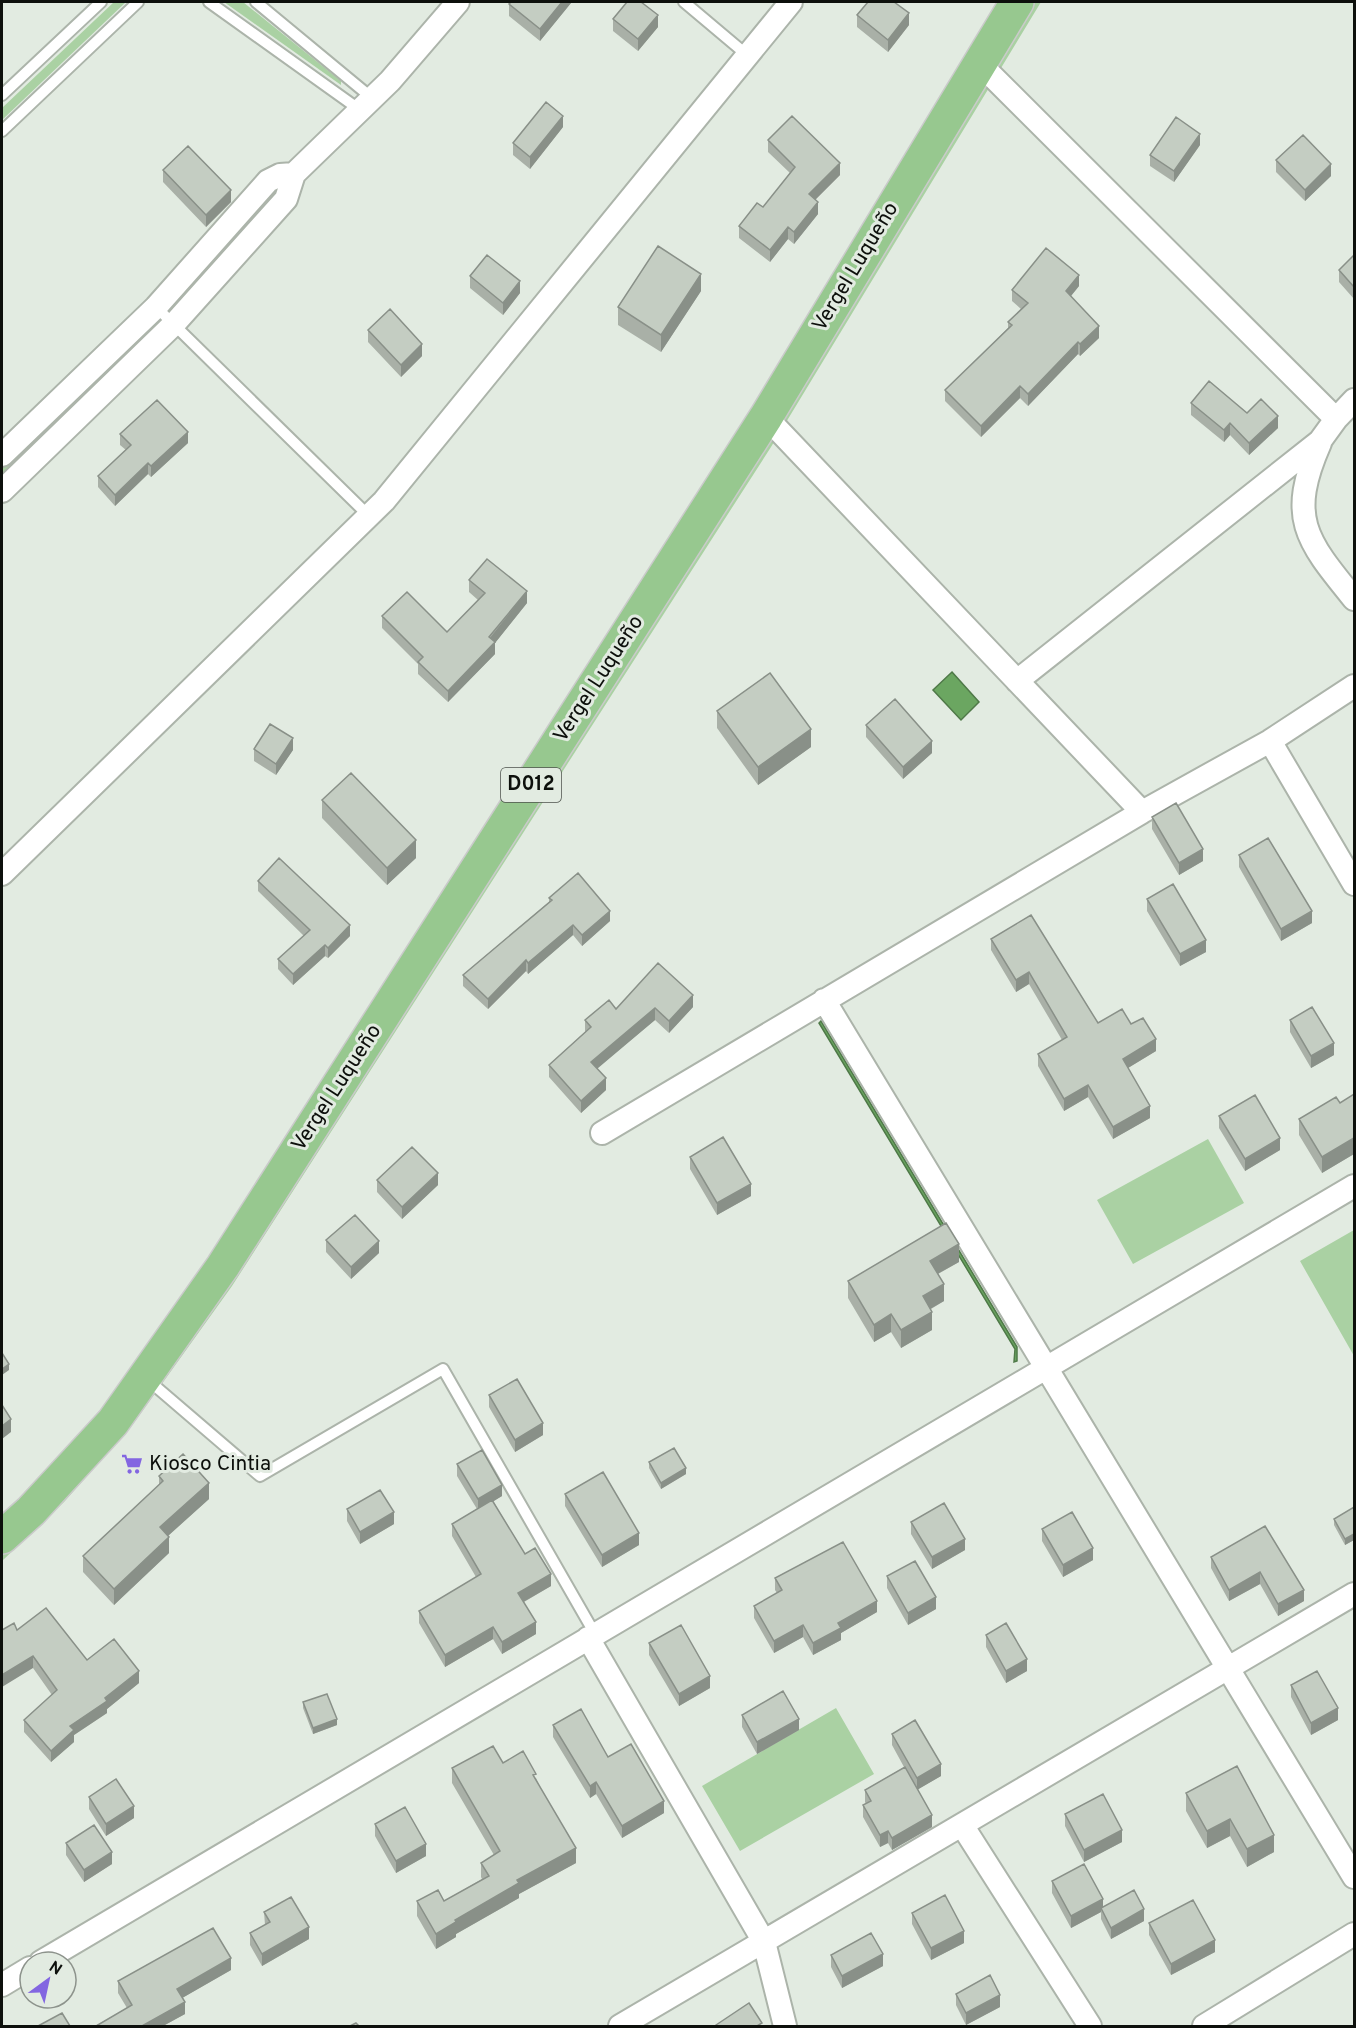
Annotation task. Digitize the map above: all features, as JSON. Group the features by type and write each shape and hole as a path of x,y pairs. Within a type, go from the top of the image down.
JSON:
{"main road":[{"name":"Vergel Luqueño","path":"2,1537 31,1511 113,1422 224,1266 766,417 1017,2"}],"street":[{"path":"2,491 174,324 286,199 294,174 366,104 458,2"},
{"path":"2,874 384,501 791,2"},
{"path":"979,63 1336,419"},
{"path":"2,455 156,307 268,181 280,175 294,174"},
{"path":"1017,681 1320,441 1354,400"},
{"path":"766,417 1142,812"},
{"path":"1320,441 1303,489 1304,517 1309,538 1321,559 1354,599"},
{"path":"602,1133 1142,812 1270,741 1354,686"},
{"path":"1270,741 1354,884"},
{"path":"824,1000 1354,1877"},
{"path":"60,1950 1354,1186"},
{"path":"620,2026 1354,1594"},
{"path":"592,1636 764,1942 785,2026"},
{"path":"962,1825 1090,2026"},
{"path":"1204,2026 1354,1934"},
{"path":"2,1985 18,1975"}],"lane":[{"path":"2,95 101,2"},
{"path":"2,131 138,2"},
{"path":"210,2 366,104"},
{"path":"256,2 366,104"},
{"path":"684,2 747,55"},
{"path":"156,307 369,516"},
{"path":"146,1377 260,1476 443,1369 592,1636"}],"shaded area":[{"path":"114,2 126,2 2,120 2,108"},
{"path":"224,2 243,2 341,81 341,85"},
{"path":"1033,2 1041,2 771,447 232,1286 133,1424 64,1502 2,1561 2,1552 59,1497"},
{"path":"273,186 281,190 179,302 176,298"},
{"path":"139,333 147,336 2,480 2,466"},
{"path":"952,672 979,702 961,720 933,690"},
{"path":"821,1021 1017,1347 1017,1361 1014,1362 1015,1349 819,1023"},
{"path":"1208,1139 1244,1203 1133,1264 1097,1200"},
{"path":"1354,1230 1354,1356 1300,1261"},
{"path":"836,1708 874,1774 740,1851 702,1786"}],"building":[{"path":"511,2 562,2 540,29 509,4"},
{"path":"627,2 641,2 658,15 638,39 613,19"},
{"path":"868,2 894,2 909,13 888,40 857,15"},
{"path":"546,102 563,116 530,157 513,143"},
{"path":"792,116 840,163 809,194 818,202 794,232 788,227 770,250 739,226 757,203 763,207 795,167 768,140"},
{"path":"1176,117 1200,134 1174,171 1150,155"},
{"path":"1303,135 1331,164 1305,190 1276,160"},
{"path":"188,146 231,190 206,215 163,170"},
{"path":"658,246 701,274 661,335 618,307"},
{"path":"1046,248 1079,275 1066,291 1099,326 1080,344 1078,342 1028,394 1020,386 981,426 945,390 1012,325 1008,322 1028,303 1012,290"},
{"path":"487,255 520,281 503,303 470,276"},
{"path":"1354,255 1354,287 1339,270"},
{"path":"390,309 422,344 401,365 368,330"},
{"path":"1209,381 1247,413 1261,399 1278,416 1249,443 1230,423 1224,430 1191,403"},
{"path":"157,400 188,432 151,466 148,463 115,495 98,476 131,445 120,434"},
{"path":"487,559 527,591 489,637 495,642 448,691 418,662 423,657 382,616 407,592 447,632 485,593 469,580"},
{"path":"770,673 811,729 758,767 717,711"},
{"path":"895,699 932,741 903,767 866,725"},
{"path":"270,724 293,738 276,764 254,749"},
{"path":"351,773 416,840 387,868 322,800"},
{"path":"1176,803 1203,849 1179,863 1152,817"},
{"path":"1268,838 1312,911 1281,929 1239,855"},
{"path":"279,858 350,925 328,948 325,945 293,974 278,959 310,930 258,881"},
{"path":"578,873 610,911 582,935 573,925 528,963 526,960 488,999 463,975 552,900 549,898"},
{"path":"1173,884 1206,940 1180,954 1147,899"},
{"path":"1031,915 1098,1023 1122,1009 1131,1024 1143,1018 1156,1039 1123,1059 1150,1106 1113,1127 1088,1085 1064,1099 1038,1054 1067,1037 1029,972 1016,980 991,939"},
{"path":"658,963 693,995 669,1021 655,1008 591,1062 606,1078 581,1101 549,1065 591,1027 585,1020 609,1000 616,1009"},
{"path":"1312,1007 1334,1043 1311,1056 1290,1020"},
{"path":"1354,1094 1354,1138 1322,1157 1299,1119 1336,1097 1340,1103"},
{"path":"1255,1095 1280,1138 1245,1159 1219,1116"},
{"path":"723,1137 751,1184 717,1203 690,1157"},
{"path":"412,1147 438,1173 402,1207 377,1180"},
{"path":"355,1215 379,1241 351,1267 326,1240"},
{"path":"946,1223 959,1244 930,1261 944,1284 923,1296 932,1312 901,1330 891,1314 874,1325 848,1281"},
{"path":"2,1353 9,1364 2,1369"},
{"path":"517,1379 543,1423 515,1440 489,1395"},
{"path":"2,1405 11,1419 2,1426"},
{"path":"674,1448 686,1468 661,1483 649,1462"},
{"path":"482,1450 502,1485 478,1499 457,1464"},
{"path":"183,1454 209,1483 160,1527 169,1537 114,1589 83,1556 163,1481 159,1476"},
{"path":"603,1472 639,1533 602,1555 565,1494"},
{"path":"380,1490 394,1512 360,1532 347,1509"},
{"path":"492,1500 525,1554 535,1548 551,1574 518,1593 536,1622 502,1642 493,1627 445,1655 419,1611 481,1574 452,1524"},
{"path":"944,1503 965,1539 932,1557 911,1522"},
{"path":"1354,1507 1354,1534 1345,1539 1334,1519"},
{"path":"1072,1512 1093,1548 1063,1565 1042,1529"},
{"path":"1265,1526 1304,1590 1278,1604 1260,1572 1229,1590 1211,1557"},
{"path":"843,1542 877,1601 838,1623 841,1628 813,1643 803,1625 774,1641 754,1606 782,1590 775,1578"},
{"path":"915,1561 936,1597 908,1613 887,1576"},
{"path":"46,1608 87,1660 114,1639 139,1671 105,1698 107,1701 70,1726 74,1730 51,1751 24,1720 57,1690 33,1656 2,1675 2,1630 14,1623 17,1630"},
{"path":"1006,1623 1027,1659 1006,1671 986,1635"},
{"path":"681,1625 710,1676 679,1694 649,1643"},
{"path":"1317,1671 1338,1708 1311,1723 1291,1685"},
{"path":"783,1691 799,1719 757,1742 742,1715"},
{"path":"327,1694 337,1719 313,1728 303,1702"},
{"path":"581,1709 608,1757 631,1744 664,1801 622,1826 596,1782 590,1786 553,1725"},
{"path":"915,1720 941,1764 917,1778 892,1734"},
{"path":"493,1746 503,1763 523,1751 536,1774 533,1775 576,1848 517,1880 519,1883 455,1920 456,1922 436,1934 417,1901 438,1890 444,1901 489,1876 481,1863 500,1851 452,1768"},
{"path":"1237,1766 1274,1835 1247,1849 1230,1819 1207,1831 1186,1793"},
{"path":"905,1767 932,1815 892,1838 888,1831 880,1835 863,1805 871,1801 865,1790"},
{"path":"116,1779 134,1806 106,1824 89,1797"},
{"path":"1103,1794 1122,1830 1084,1850 1065,1814"},
{"path":"405,1807 426,1844 396,1861 375,1824"},
{"path":"94,1825 112,1852 84,1870 66,1843"},
{"path":"1084,1864 1103,1899 1071,1916 1052,1881"},
{"path":"1134,1890 1144,1909 1111,1928 1101,1908"},
{"path":"945,1895 964,1931 931,1948 912,1913"},
{"path":"291,1897 309,1927 262,1954 250,1933 270,1922 264,1912"},
{"path":"1193,1900 1215,1940 1171,1964 1149,1923"},
{"path":"213,1928 231,1958 177,1989 185,2002 142,2026 96,2026 132,2005 118,1981"},
{"path":"871,1933 883,1954 842,1976 831,1955"},
{"path":"990,1975 1000,1995 966,2013 956,1994"},
{"path":"749,2003 762,2023 757,2026 716,2025"},
{"path":"62,2013 70,2026 38,2026"}],"place":[{"name":"Kiosco Cintia","path":"132,1464"}]}
